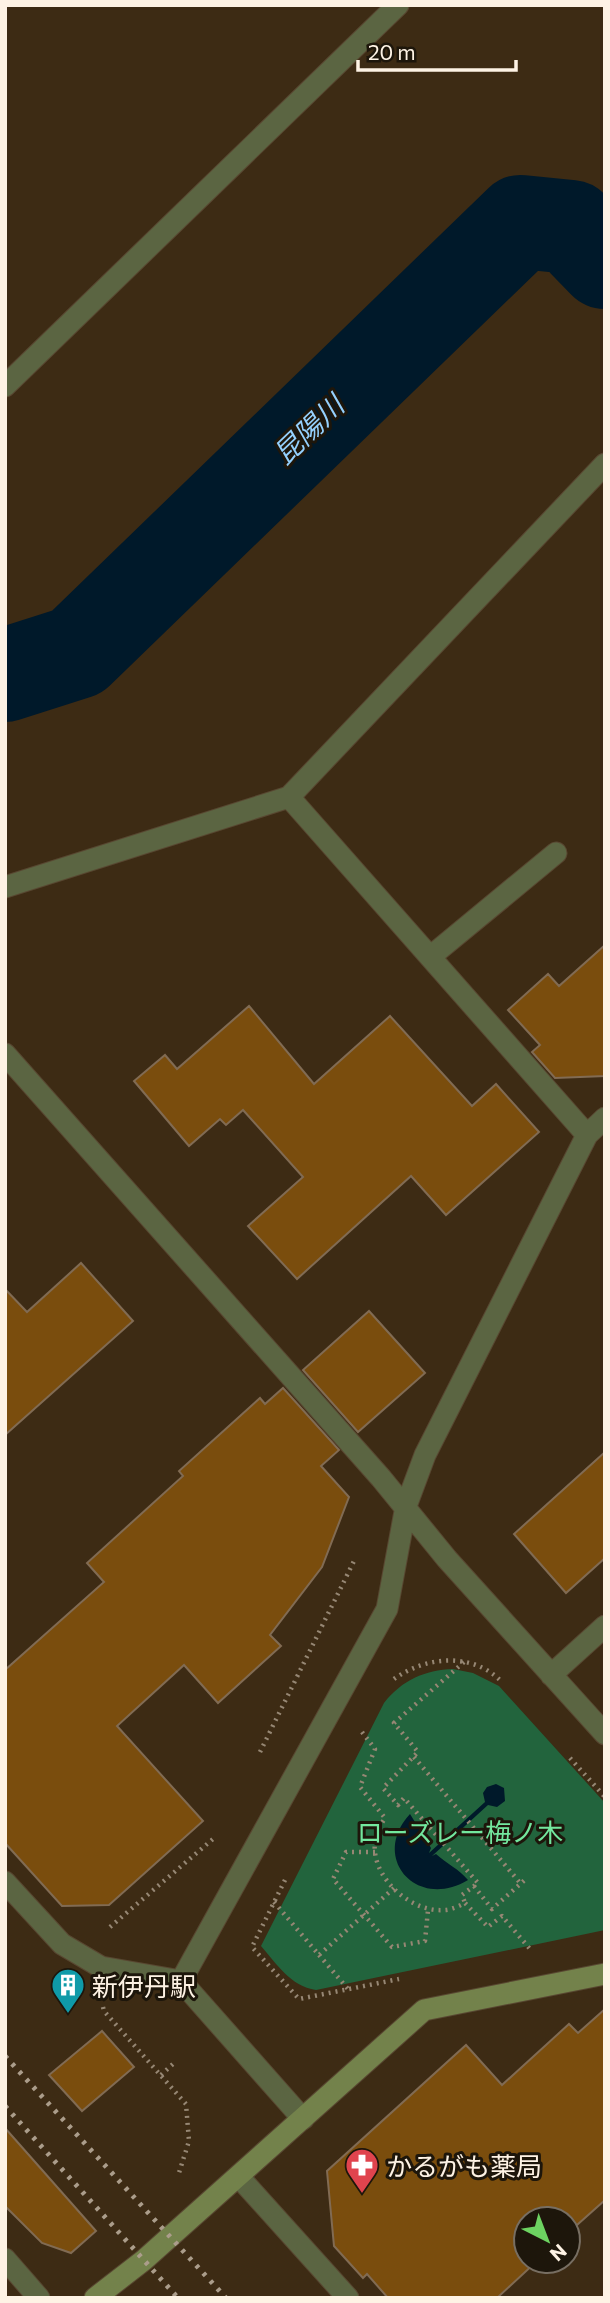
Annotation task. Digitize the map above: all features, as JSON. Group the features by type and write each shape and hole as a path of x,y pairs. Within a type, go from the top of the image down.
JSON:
{"street":[{"path":"5,386 398,5"},
{"path":"5,887 289,797 605,464"},
{"path":"289,797 430,957 596,1133"},
{"path":"430,957 556,853"},
{"path":"5,1054 406,1506 447,1559 605,1734"},
{"path":"181,1981 387,1609 406,1506 425,1455 605,1118"},
{"path":"551,1675 605,1626"},
{"path":"5,1882 62,1944 101,1967 181,1981 303,2119"},
{"path":"95,2298 144,2260 239,2177 424,2010 605,1974"},
{"path":"239,2177 348,2298"},
{"path":"5,2259 39,2298"}],"path":[{"path":"257,1758 361,1548"},
{"path":"388,1684 403,1672 420,1664 439,1660 464,1662 482,1668 498,1678"},
{"path":"464,1662 394,1723 418,1752 383,1788 398,1805 404,1798 478,1883 462,1895 465,1903 488,1927 502,1916 532,1952 519,1954"},
{"path":"353,1741 359,1729 375,1749 360,1787 385,1818 376,1834 375,1852 381,1871 409,1902 428,1910 447,1911 465,1903"},
{"path":"414,1757 521,1884"},
{"path":"109,1927 221,1832"},
{"path":"375,1852 346,1852 332,1879 392,1947 425,1941 428,1910"},
{"path":"286,1878 252,1947 299,1999 401,1978"},
{"path":"474,1886 492,1909 527,1878"},
{"path":"319,1955 394,1888"},
{"path":"274,1902 348,1989"},
{"path":"103,2000 104,2011 186,2104 189,2141 177,2179"},
{"path":"161,2075 174,2063"}],"green space":[{"name":"ローズレー梅ノ木","path":"453,1669 473,1673 499,1686 605,1803 605,1930 316,1990 307,1988 291,1979 261,1946 384,1703 406,1682 424,1674"}],"water":[{"path":"496,1784 504,1788 505,1801 497,1807 488,1805 432,1856 436,1854 468,1880 449,1888 431,1889 416,1884 404,1875 397,1862 395,1847 399,1830 410,1814 431,1848 429,1853 485,1802 483,1793 487,1787"}],"building":[{"path":"605,945 605,1076 555,1078 532,1052 540,1045 508,1010 548,974 559,986"},
{"path":"249,1006 314,1084 390,1016 472,1106 496,1084 539,1132 446,1215 411,1176 297,1279 248,1226 303,1177 243,1110 226,1125 220,1119 189,1146 134,1081 165,1055 177,1069"},
{"path":"81,1263 133,1321 5,1435 5,1289 27,1312"},
{"path":"369,1311 425,1373 358,1432 303,1370"},
{"path":"283,1388 339,1450 321,1466 349,1497 322,1567 270,1635 281,1646 218,1703 184,1665 117,1726 203,1821 109,1905 62,1906 5,1843 5,1670 104,1582 87,1563 183,1476 179,1471 260,1398 265,1404"},
{"path":"605,1452 605,1558 566,1593 514,1534"},
{"path":"605,2009 605,2200 582,2221 582,2205 512,2205 512,2275 522,2275 497,2298 388,2298 367,2274 363,2278 334,2246 327,2171 466,2045 502,2085 569,2024 578,2033"},
{"path":"102,2031 134,2067 82,2111 49,2075"},
{"path":"5,2128 96,2231 71,2253 42,2243 5,2206"}],"waterway":[{"name":"昆陽川","path":"5,675 77,652 521,222 571,227 605,262"}],"railway":[{"path":"5,2056 226,2298"},
{"path":"5,2106 178,2298"}],"place":[{"name":"新伊丹駅","path":"68,2015"},
{"name":"かるがも薬局","path":"362,2195"}]}
